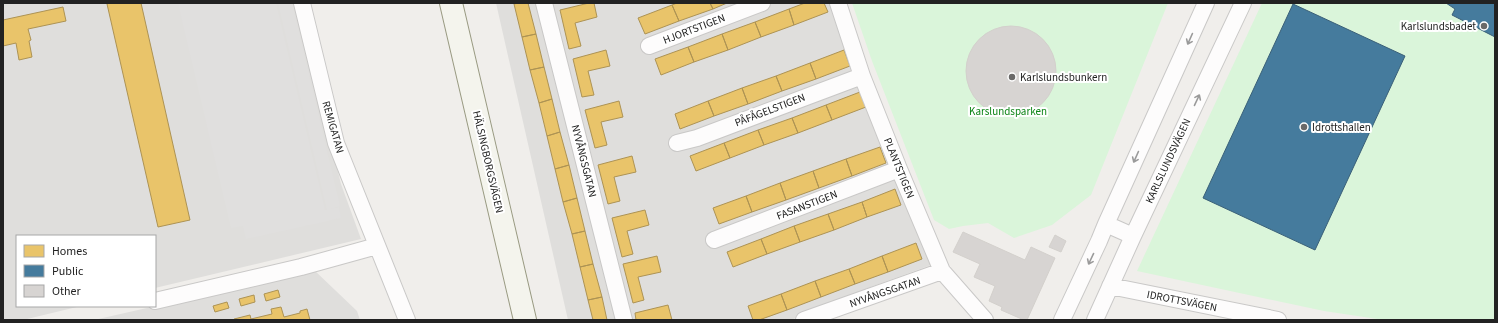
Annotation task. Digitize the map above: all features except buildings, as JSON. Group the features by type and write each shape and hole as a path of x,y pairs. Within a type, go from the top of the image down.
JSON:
{"main road":[{"name":"HÄLSINGBORGSVÄGEN","path":"451,3 525,320"}],"street":[{"name":"REMIGATAN","path":"302,3 336,143 407,320"},
{"name":"NYVÅNGSGATAN","path":"544,3 624,320"},
{"name":"HJORTSTIGEN","path":"649,46 762,3"},
{"name":"PLANTSTIGEN","path":"838,3 862,76 899,170 942,271 985,320"},
{"path":"1062,320 1206,3"},
{"name":"KARLSLUNDSVÄGEN","path":"1095,320 1243,3"},
{"name":"PÅFÅGELSTIGEN","path":"677,143 697,138 862,76"},
{"name":"FASANSTIGEN","path":"714,240 899,170"},
{"path":"1106,224 1133,236"},
{"path":"156,300 301,267 377,246"},
{"name":"NYVÅNGSGATAN","path":"804,320 942,271"},
{"name":"IDROTTSVÄGEN","path":"1110,286 1278,320"}],"shaded area":[{"path":"3,3 296,3 341,184 361,239 156,288 156,235 16,235 16,307 77,307 23,320 3,320"},
{"path":"178,3 276,3 325,210 327,210 278,3 292,3 340,206 330,209 339,207 341,218 246,239 243,226 231,228"},
{"path":"496,3 836,3 931,265 873,286 791,320 568,320"},
{"path":"314,270 357,311 360,320 94,320"}],"green space":[{"name":"Karslundsparken","path":"852,3 1168,3 1091,195 1052,225 1014,238 988,223 949,229 934,220 872,61"},
{"path":"1262,3 1495,3 1495,320 1384,320 1324,311 1137,271"}],"place":[{"name":"Karlslundsbadet","path":"1484,26"},
{"name":"Karlslundsbunkern","path":"1012,77"},
{"name":"Idrottshallen","path":"1304,127"}]}
